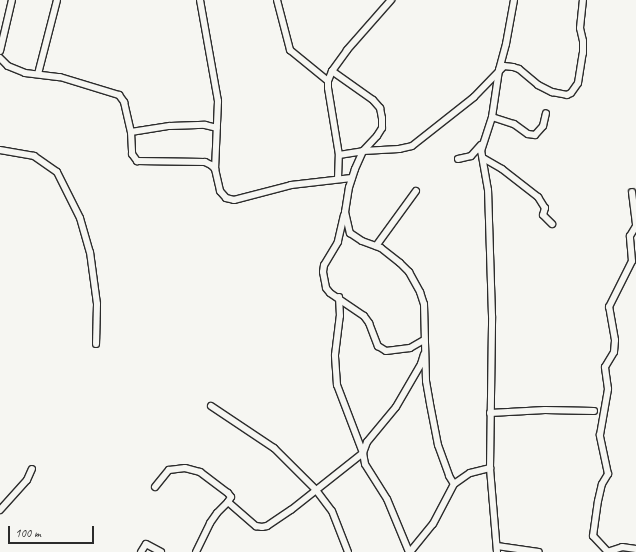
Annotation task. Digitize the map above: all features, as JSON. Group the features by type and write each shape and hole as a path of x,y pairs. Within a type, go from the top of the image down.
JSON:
{"street":[{"path":"0,52 12,0"},
{"path":"38,74 57,0"},
{"path":"200,0 218,101 215,169 220,191 226,198 234,200 291,184 352,178"},
{"path":"277,0 290,50 328,81"},
{"path":"338,179 339,155 328,81 332,71 359,35 390,0"},
{"path":"514,0 506,44 499,70 492,117 482,144 481,151 488,190 492,316 490,468 497,549 539,552"},
{"path":"339,155 364,151 399,149 412,146 474,97 504,66 513,66 538,85 552,92 568,95 578,83 583,53 583,42 580,28 583,0"},
{"path":"0,58 8,66 25,73 60,77 119,95 124,102 131,132 132,154 137,162 205,162 211,164 215,169"},
{"path":"332,71 373,100 380,108 382,128 364,151 352,178 338,242 324,265 323,272 326,288 330,293 364,316 369,323 378,346 386,351 410,348 424,340"},
{"path":"492,117 514,124 528,134 535,135 543,126 546,113"},
{"path":"131,132 170,126 205,125 217,128"},
{"path":"458,159 471,156 482,144"},
{"path":"0,150 34,156 57,172 80,218 90,252 97,304 96,344"},
{"path":"483,158 502,169 538,197 545,208 543,215 552,224"},
{"path":"376,246 416,191"},
{"path":"632,192 635,205 636,226 630,236 632,261 609,307 615,340 614,352 605,367 608,389 600,435 608,474 602,484 593,536 608,552 622,547 636,549"},
{"path":"345,212 350,232 362,241 376,246 400,263 415,281 424,304 426,381 438,445 449,476 454,484"},
{"path":"338,297 340,316 335,355 337,385 365,464 387,499 409,552 433,524 454,484 470,473 490,468"},
{"path":"228,502 256,526 262,527 267,526 291,510 362,453 367,442 396,407 420,364 426,349"},
{"path":"211,406 274,448 316,490 332,511 348,552"},
{"path":"490,413 545,410 594,411"},
{"path":"155,487 168,470 185,468 200,472 223,489 230,497 228,502 216,514 210,523 196,552"},
{"path":"0,510 27,480 32,469"},
{"path":"141,552 146,544 162,552"}]}
